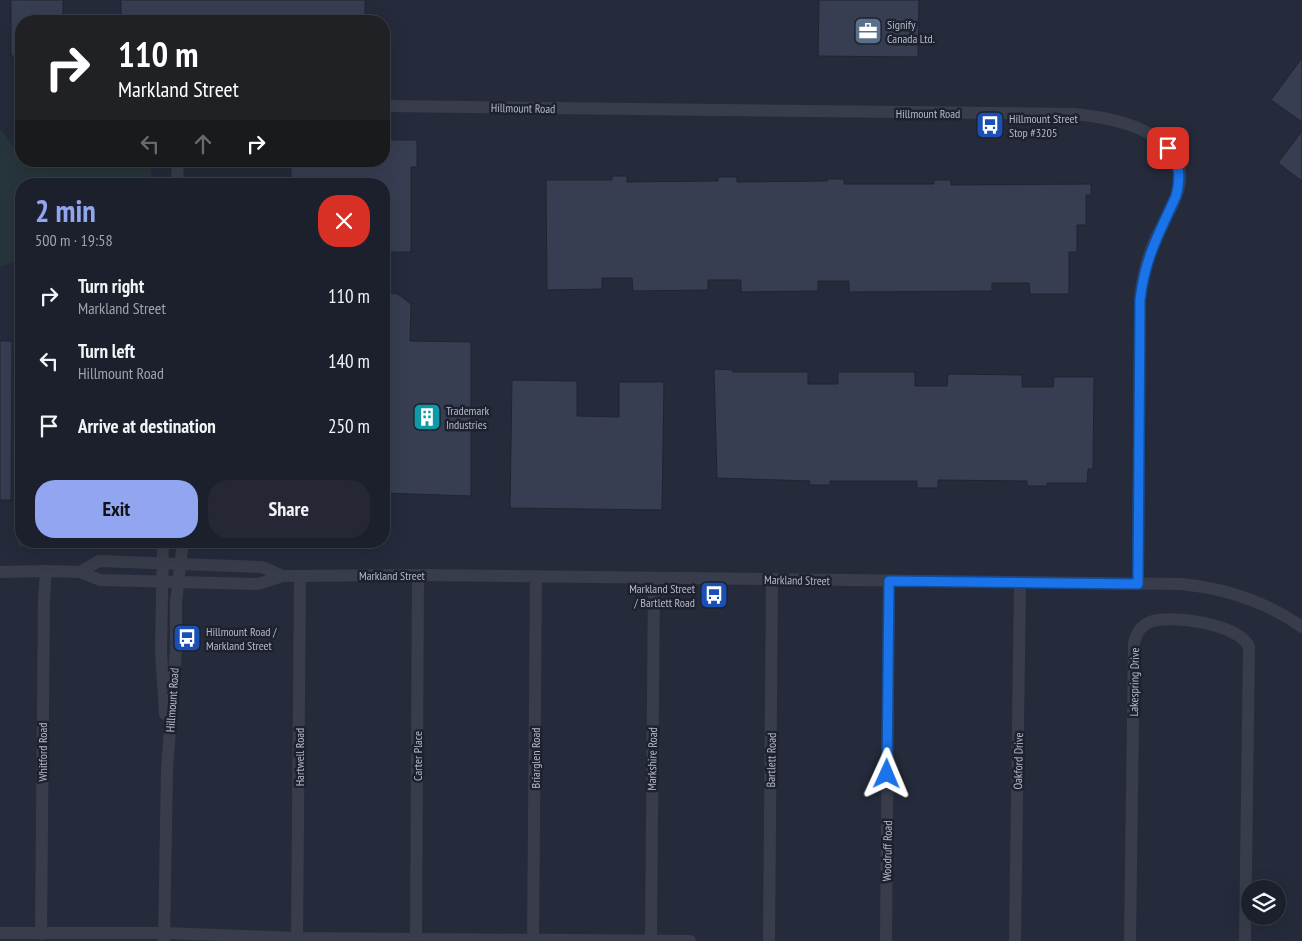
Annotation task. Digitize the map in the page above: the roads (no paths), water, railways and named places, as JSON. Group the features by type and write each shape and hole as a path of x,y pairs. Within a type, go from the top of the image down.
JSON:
{"street":[{"name":"Hillmount Road","path":"390,106 1073,114 1109,119 1153,136 1173,154 1178,164 1180,180 1176,196 1150,254 1142,281 1140,300 1138,584"},
{"name":"Hillmount Road","path":"162,548 161,651 168,769"},
{"name":"Hillmount Road","path":"165,937 168,769 176,649 176,602 183,548"},
{"name":"Markland Street","path":"80,572 100,561 262,567 283,576"},
{"name":"Whitford Road","path":"41,934 44,597 46,571"},
{"name":"Markland Street","path":"0,572 80,572 100,580 258,584 283,576 418,575 1204,586 1227,591 1269,607 1302,627"},
{"name":"Carter Place","path":"416,938 418,575"},
{"name":"Hartwell Road","path":"297,938 300,576"},
{"name":"Briarglen Road","path":"533,940 536,577"},
{"name":"Markshire Road","path":"651,940 654,578"},
{"name":"Bartlett Road","path":"769,941 772,580"},
{"name":"Woodruff Road","path":"886,941 889,581"},
{"name":"Oakford Drive","path":"1015,941 1020,582"},
{"name":"Lakespring Drive","path":"1130,941 1134,642 1144,625 1152,621 1165,620 1208,623 1231,630 1245,639 1249,647 1245,941"},
{"path":"0,933 165,937 690,941"}],"place":[{"name":"Signify Canada Ltd.","path":"868,31"},
{"name":"Hillmount Street Stop #3205","path":"990,125"},
{"name":"Trademark Industries","path":"427,417"},
{"name":"Markland Street / Bartlett Road","path":"714,595"},
{"name":"Hillmount Road / Markland Street","path":"187,638"}]}
